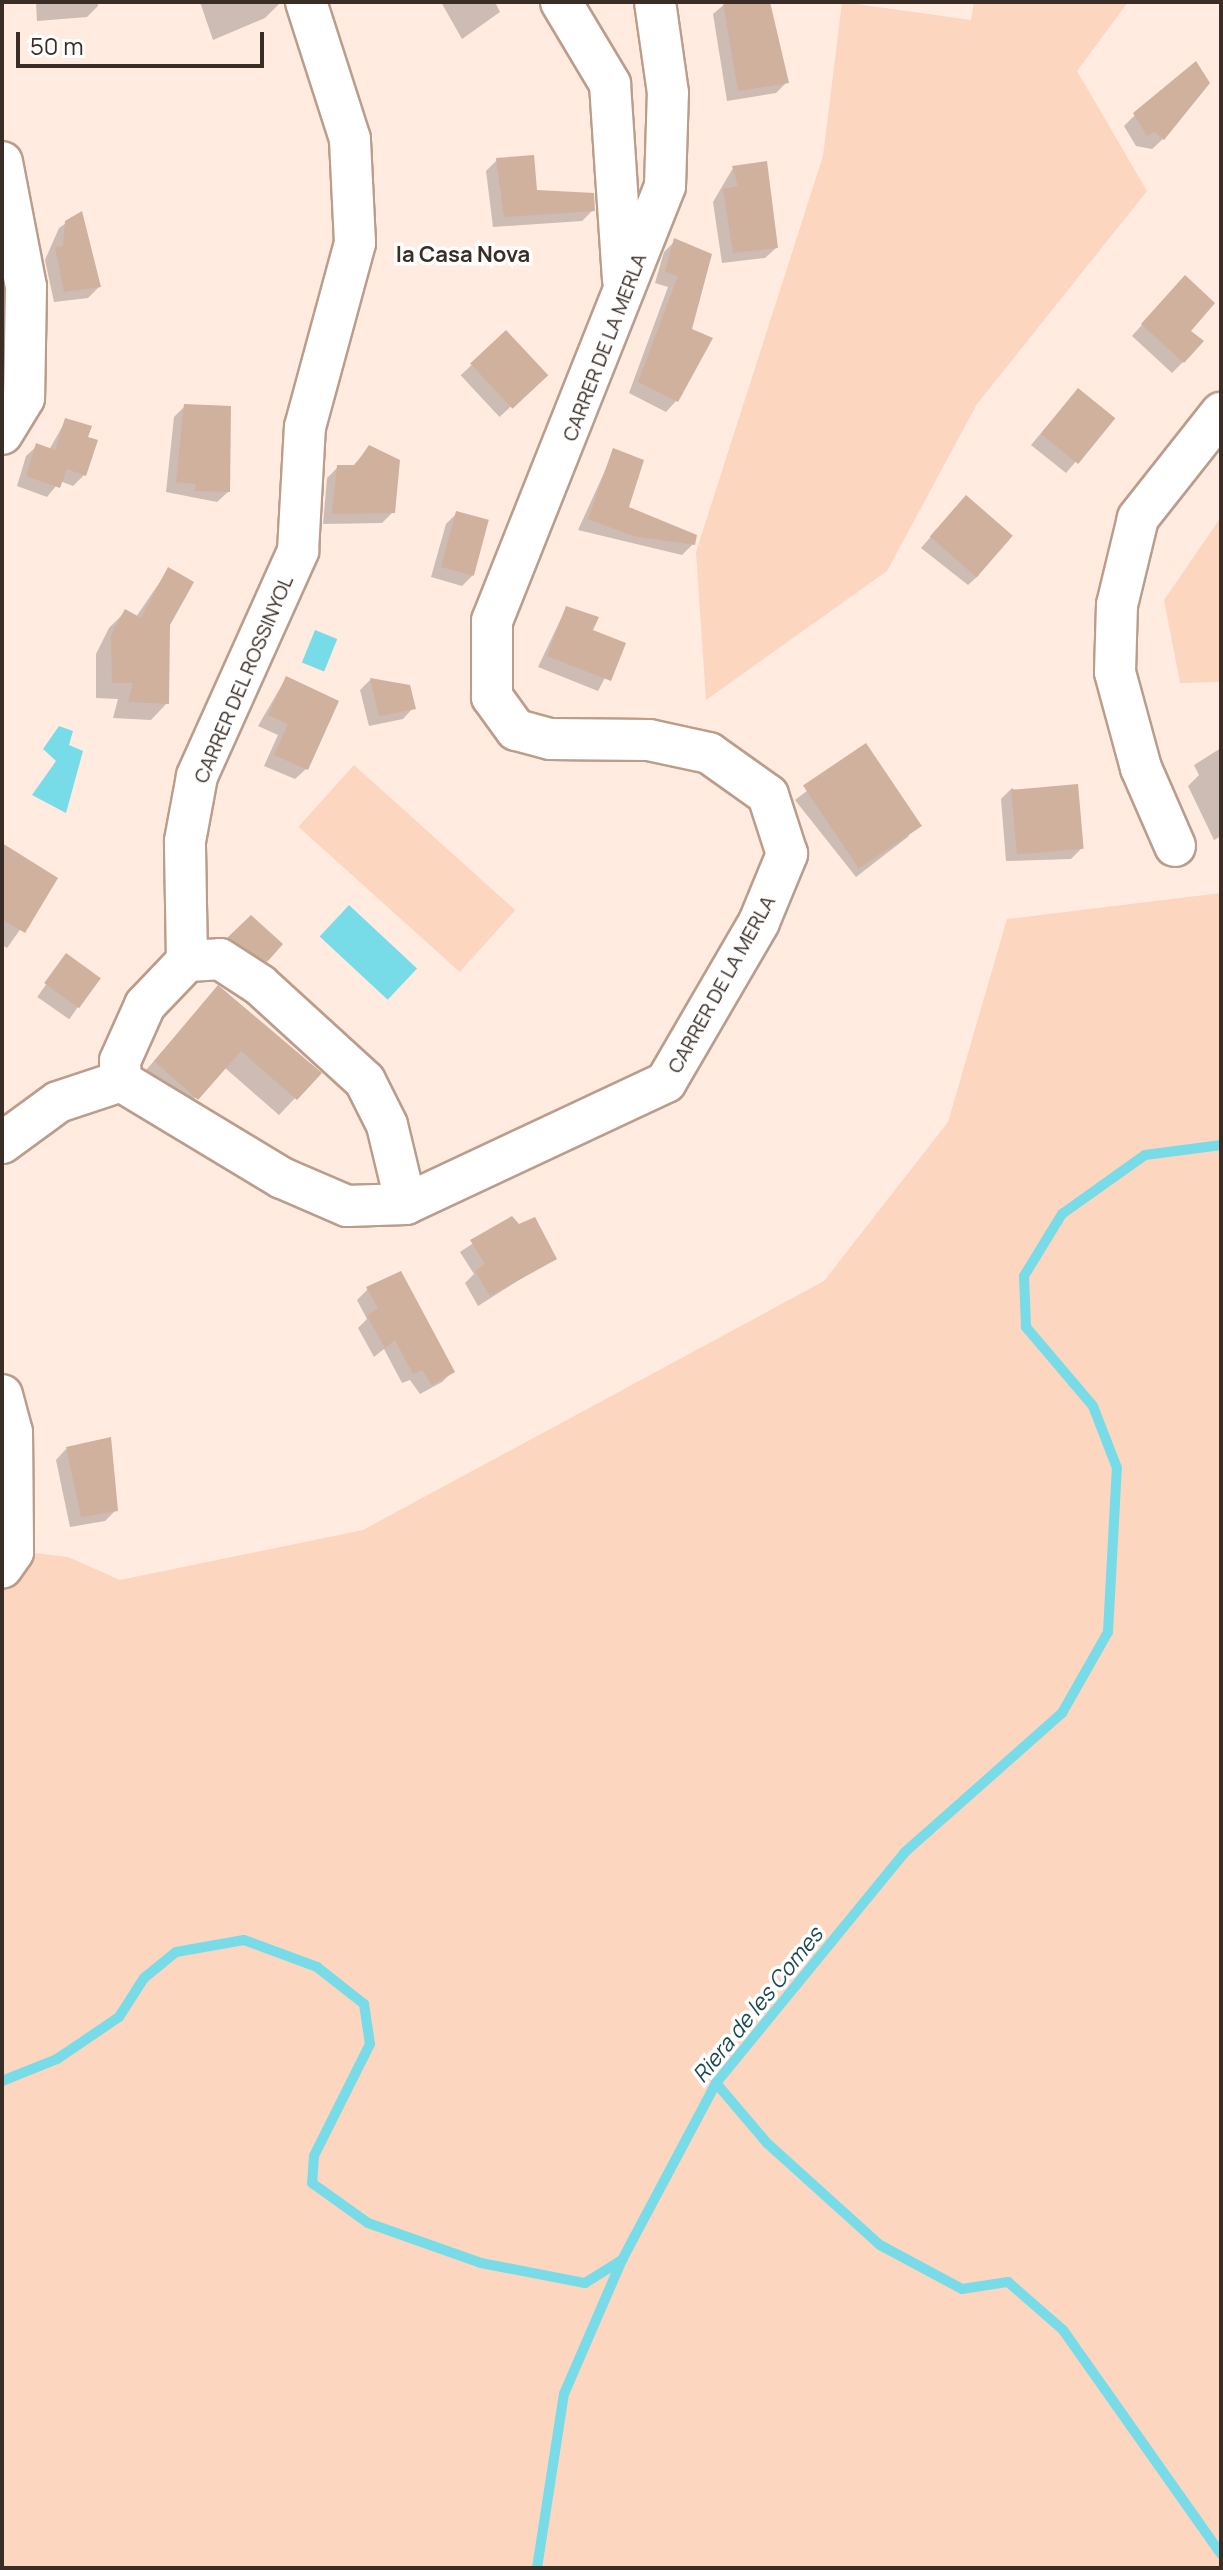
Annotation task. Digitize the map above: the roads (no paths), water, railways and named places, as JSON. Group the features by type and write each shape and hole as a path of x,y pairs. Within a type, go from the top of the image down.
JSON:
{"street":[{"name":"CARRER DEL ROSSINYOL","path":"187,961 185,841 197,776 298,551 305,427 355,243 350,139 306,2"},
{"path":"561,2 610,84 624,293"},
{"name":"CARRER DE LA MERLA","path":"121,1071 282,1178 347,1206 406,1204 666,1082 759,922 787,854 768,795 709,753 649,740 550,739 516,730 492,697 492,621 665,186 668,93 655,2"},
{"path":"2,162 26,287 24,398 2,434"},
{"path":"1175,846 1141,768 1115,672 1117,605 1138,518 1221,413"},
{"path":"2,1143 58,1102 121,1071 145,1005 187,961 220,959 260,985 365,1081 387,1125 406,1204"},
{"path":"2,1395 12,1432 13,1552 2,1568"}],"water":[{"path":"315,630 337,639 324,671 302,662"},
{"path":"59,726 73,731 69,745 83,751 66,813 32,795 56,761 43,749"},
{"path":"349,905 417,968 388,1000 320,936"}],"waterway":[{"name":"Riera de les Comes","path":"2,2081 57,2059 119,2017 144,1978 176,1952 244,1940 317,1967 364,2004 370,2044 314,2156 312,2183 368,2223 481,2263 585,2283 622,2260 716,2083 905,1852 1062,1713 1108,1632 1117,1468 1093,1406 1026,1327 1024,1276 1062,1214 1145,1155 1221,1145"},
{"path":"716,2083 767,2143 880,2245 962,2289 1008,2282 1063,2330 1221,2554"},
{"path":"537,2568 564,2394 622,2260"}],"district":[{"name":"la Casa Nova","path":"463,255"}]}
